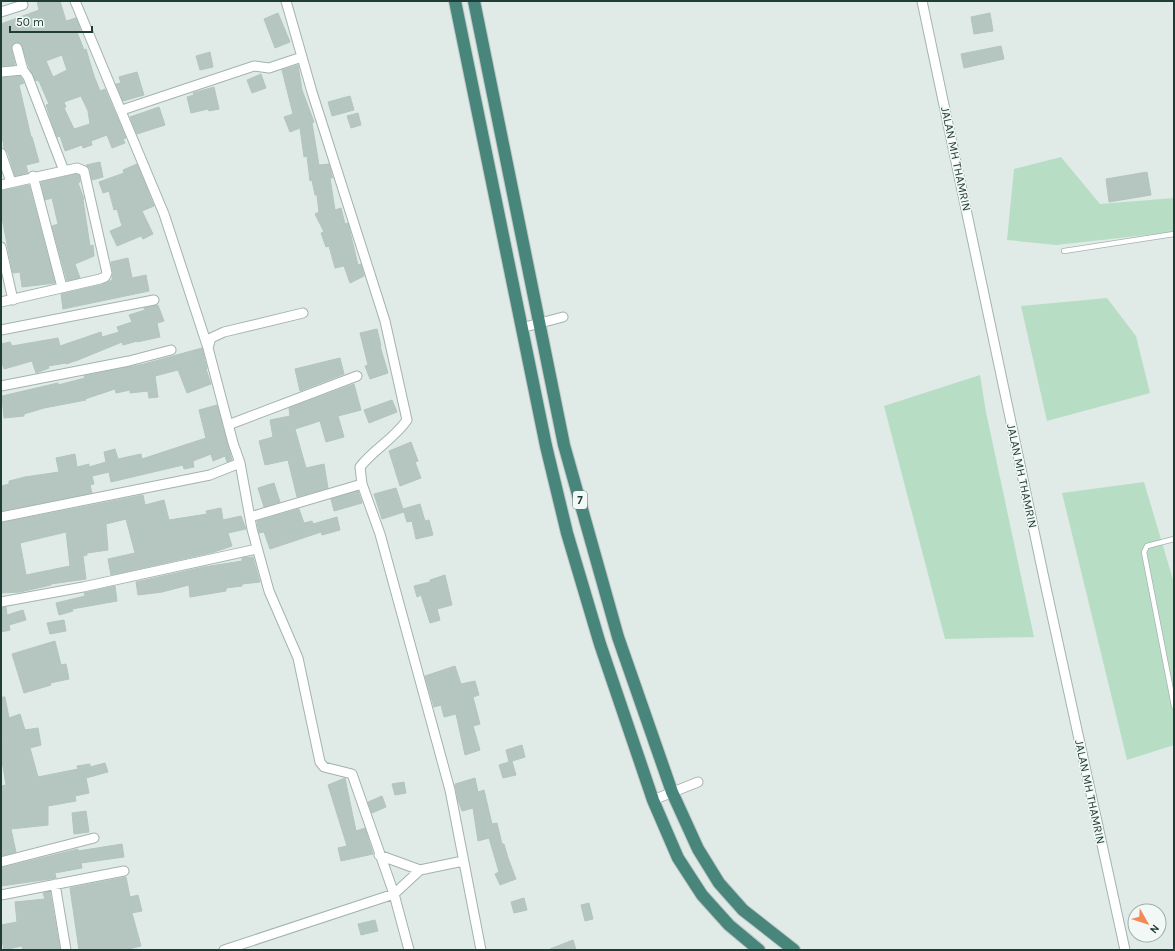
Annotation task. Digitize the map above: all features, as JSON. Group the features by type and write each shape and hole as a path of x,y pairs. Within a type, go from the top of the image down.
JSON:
{"highway":[{"name":"7","path":"455,1 546,446 567,533 600,644 653,800 678,858 702,895 729,925 759,950"},
{"name":"7","path":"474,1 564,445 614,621 672,792 698,850 719,883 743,910 794,950"}],"street":[{"path":"75,1 122,110 144,170 164,214 208,348 228,425 240,463 257,549 269,591 298,658 320,762 324,767 352,774 379,855 394,894 409,950"},
{"path":"286,1 302,57 385,321 407,420 392,439 379,447 360,467 362,484 380,534 450,790 481,950"},
{"name":"JALAN MH THAMRIN","path":"922,1 1045,583 1125,950"},
{"path":"1,12 23,4"},
{"path":"18,48 23,70 28,77 64,171"},
{"path":"122,110 254,66 269,68 302,57"},
{"path":"1,72 23,70"},
{"path":"1,153 11,182"},
{"path":"1,184 33,176 77,168 84,171 107,273 105,277 100,279 1,302"},
{"path":"33,176 62,287"},
{"path":"1,246 13,300"},
{"path":"1,330 154,300"},
{"path":"208,348 211,338 224,332 303,313"},
{"path":"521,328 563,317"},
{"path":"1,386 129,361 171,350"},
{"path":"228,425 357,376"},
{"path":"1,517 210,475 240,463"},
{"path":"250,517 362,484"},
{"path":"1,602 91,585 257,549"},
{"path":"653,800 698,782"},
{"path":"1,862 94,838"},
{"path":"379,855 420,870"},
{"path":"224,950 394,894 420,870 463,861"},
{"path":"1,895 124,871"},
{"path":"55,884 66,950"}],"lane":[{"path":"1064,251 1174,234"},
{"path":"1174,539 1147,546 1144,552 1174,706"}],"green space":[{"path":"1061,157 1100,204 1174,198 1174,232 1056,245 1007,240 1014,169"},
{"path":"1107,298 1136,336 1150,393 1047,421 1021,306"},
{"path":"980,375 986,412 1034,637 945,639 884,406"},
{"path":"1144,482 1174,583 1174,745 1127,760 1062,493"}],"building":[{"path":"37,1 60,1 66,21 76,18 81,31 77,32 84,50 86,49 94,76 100,91 105,89 126,138 123,139 125,143 112,148 107,135 91,141 92,145 83,148 82,145 65,151 60,136 57,137 50,117 46,105 49,104 39,81 35,80 21,44 15,42 11,47 15,65 1,66 1,24 39,10","holes":["62,55 67,70 53,77 46,61","81,96 88,111 90,124 74,129 64,108 66,107 64,102"]},
{"path":"278,13 290,42 275,48 264,19"},
{"path":"990,13 993,31 974,34 971,17"},
{"path":"1001,46 1004,59 964,68 961,54"},
{"path":"210,52 213,67 200,70 196,56"},
{"path":"298,65 302,90 314,122 312,123 319,165 329,164 333,178 330,178 335,210 341,208 345,224 348,223 358,265 361,264 364,276 350,283 344,266 335,268 329,246 326,247 321,233 324,232 315,214 319,212 317,195 315,195 312,180 310,181 307,156 304,157 300,128 290,132 284,117 293,114 282,70"},
{"path":"137,72 144,95 123,101 116,84 121,83 119,77"},
{"path":"261,74 266,88 252,93 247,80"},
{"path":"20,76 24,83 19,85 31,137 39,162 26,165 28,173 15,176 8,153 4,148 1,129 1,78"},
{"path":"214,87 219,109 209,111 208,109 191,113 187,97 194,95 193,93"},
{"path":"350,96 354,110 332,116 328,102"},
{"path":"159,107 165,125 137,134 130,117"},
{"path":"358,113 361,125 351,128 347,116"},
{"path":"100,162 103,177 92,180 90,169 86,165"},
{"path":"137,164 154,206 142,211 153,234 143,239 141,236 117,246 110,231 122,226 117,209 114,210 109,191 103,193 99,182 124,173 123,170"},
{"path":"1147,172 1151,195 1109,202 1106,179"},
{"path":"76,174 79,175 80,182 78,183 84,199 90,246 93,245 94,256 75,264 80,278 67,281 52,226 58,224 52,198 45,200 41,182"},
{"path":"29,185 55,283 22,287 20,272 13,273 1,213 1,191"},
{"path":"128,258 132,278 146,275 149,291 63,309 61,294 101,285 112,280 113,272 111,262"},
{"path":"158,305 164,321 157,323 160,337 123,345 122,342 66,364 48,366 49,368 36,373 32,361 4,369 1,360 1,344 10,342 12,346 58,338 60,346 101,332 102,337 119,332 117,327 132,322 129,315 145,310 144,308"},
{"path":"377,329 380,346 388,373 370,379 365,366 368,365 360,333"},
{"path":"202,348 206,369 211,384 187,393 178,370 155,376 158,397 149,398 148,391 130,393 130,390 116,393 115,389 85,399 86,400 44,408 24,414 24,416 4,418 2,396 58,383 58,385 85,378 84,376 144,364"},
{"path":"340,358 344,374 300,391 295,369"},
{"path":"354,384 361,410 338,416 344,437 326,442 320,421 295,429 306,468 324,464 328,488 297,497 288,460 265,465 259,441 273,437 270,420 290,416 289,408"},
{"path":"392,400 397,412 369,423 364,410"},
{"path":"217,405 232,460 227,462 225,456 213,461 211,454 193,461 194,467 184,469 183,465 111,482 109,472 92,476 94,484 90,485 92,493 1,511 1,486 9,484 9,481 25,477 59,472 56,458 75,454 77,467 89,464 89,467 106,462 104,452 115,449 118,459 141,454 142,459 206,438 199,410"},
{"path":"411,442 418,461 415,462 421,478 400,486 389,451"},
{"path":"274,483 280,502 264,507 258,488"},
{"path":"396,488 404,512 382,519 374,494"},
{"path":"358,491 362,503 334,511 331,499"},
{"path":"143,495 145,505 164,500 169,520 207,514 206,511 221,508 223,520 241,516 246,529 228,533 232,546 214,552 111,575 108,559 135,553 126,519 106,524 108,550 87,553 87,555 83,556 86,579 51,584 20,592 2,593 1,523","holes":["66,532 70,566 26,575 20,543"]},
{"path":"420,504 425,521 429,520 433,535 416,539 412,521 407,522 403,509"},
{"path":"299,509 304,523 312,521 313,524 337,517 340,530 322,535 321,532 270,549 264,532 259,533 257,521"},
{"path":"253,557 260,582 242,584 242,586 226,588 226,591 190,597 189,585 162,592 138,595 136,582 204,567 242,561 242,558"},
{"path":"445,575 452,605 437,609 440,620 430,623 421,595 417,597 414,586 430,582 430,580"},
{"path":"115,586 117,601 72,609 73,611 59,615 56,603 85,596 84,593"},
{"path":"6,607 7,615 23,610 26,620 9,625 10,630 1,632 1,608"},
{"path":"64,620 66,631 50,634 47,623"},
{"path":"55,641 61,665 66,664 69,679 50,683 51,685 24,693 12,654"},
{"path":"455,666 461,684 475,681 479,695 473,697 480,724 473,726 480,750 465,755 456,714 444,717 441,705 434,707 425,676"},
{"path":"1,697 5,697 9,718 20,714 25,730 38,728 41,745 30,748 38,777 78,769 77,766 90,764 90,767 105,763 108,772 86,778 89,793 75,796 76,801 48,806 48,825 11,829 16,852 1,856 1,786 6,785 1,755 1,741 3,741 1,728"},
{"path":"522,745 525,757 509,762 506,750"},
{"path":"512,761 516,775 503,778 499,765"},
{"path":"345,778 356,831 365,828 373,854 341,861 338,848 347,846 328,785"},
{"path":"475,778 478,792 484,790 492,824 497,823 502,844 504,844 516,879 500,885 495,874 499,872 489,838 478,841 473,808 462,811 458,800 455,784"},
{"path":"404,782 406,793 395,795 392,784"},
{"path":"382,796 386,807 372,813 368,802"},
{"path":"86,811 89,832 74,834 72,813"},
{"path":"122,844 124,857 81,863 82,868 55,873 56,878 1,886 1,868 78,849 78,851"},
{"path":"126,877 130,897 138,895 142,911 132,913 141,946 125,950 79,950 70,888"},
{"path":"50,892 60,950 23,950 22,946 4,950 1,925 17,922 15,902 45,899 43,893"},
{"path":"524,898 527,910 514,913 511,902"},
{"path":"589,903 593,919 585,921 581,905"},
{"path":"375,920 378,931 361,935 358,924"},
{"path":"573,940 576,950 550,950 550,949"}]}
